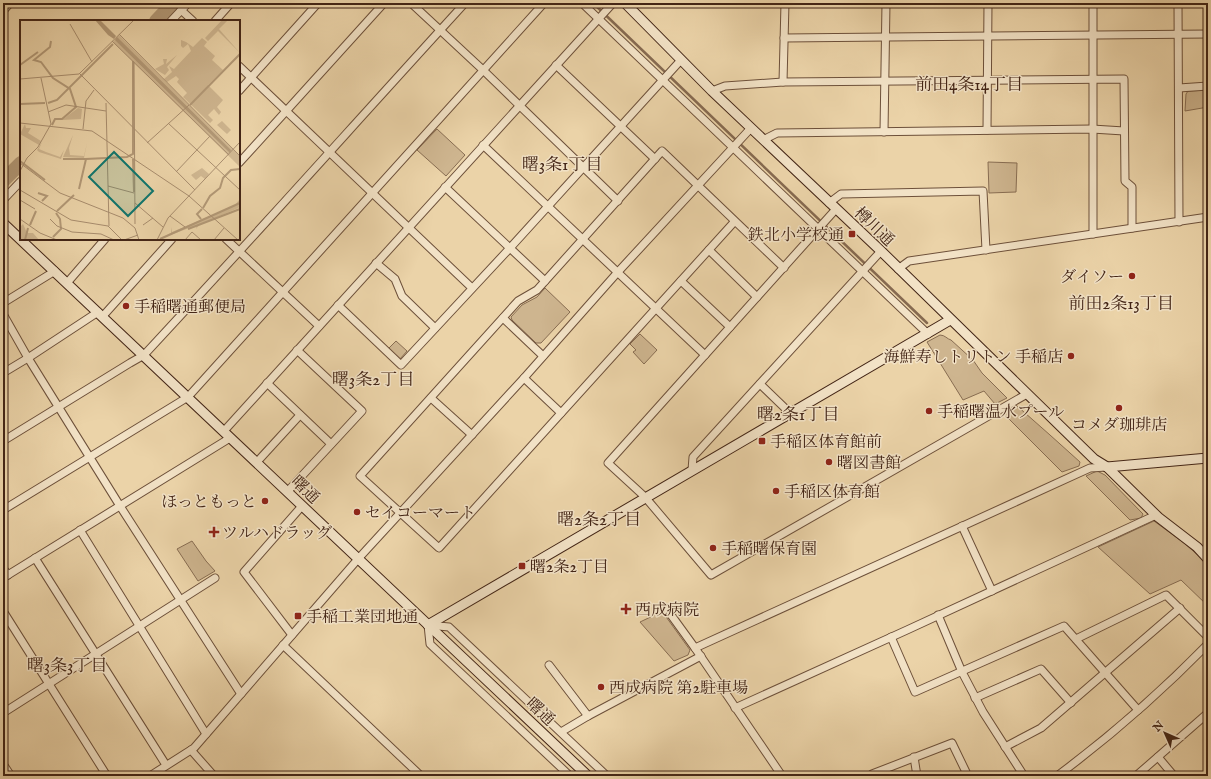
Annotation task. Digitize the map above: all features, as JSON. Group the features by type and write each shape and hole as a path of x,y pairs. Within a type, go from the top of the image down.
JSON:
{"street":[{"path":"3,11 10,3"},
{"path":"172,20 188,3"},
{"path":"216,20 231,3"},
{"path":"240,90 318,3"},
{"path":"240,162 384,3"},
{"path":"411,3 520,105 618,201"},
{"path":"3,442 144,355 240,252 465,3"},
{"path":"3,510 89,456 188,397 544,3"},
{"path":"582,3 600,17 664,79 737,144 820,227 866,268 928,334"},
{"path":"3,568 5,576 120,506 227,434 267,383 613,3"},
{"name":"樽川通","path":"625,3 712,91 881,251 1094,459 1107,467 1156,515 1197,547 1208,558"},
{"path":"784,82 785,3"},
{"path":"884,132 886,3"},
{"path":"987,130 988,3"},
{"path":"1093,3 1093,234"},
{"path":"1178,3 1179,222"},
{"path":"181,10 192,20"},
{"path":"784,38 1208,34"},
{"path":"338,305 401,364 510,248 681,60"},
{"path":"556,65 655,159"},
{"path":"240,67 472,288"},
{"path":"712,91 725,86 784,82 1124,79 1125,181 1132,187 1132,228"},
{"path":"1179,88 1208,86"},
{"path":"150,776 191,750 206,734 358,559 524,378 617,273 751,128"},
{"path":"763,140 777,133 1092,129 1124,131"},
{"path":"483,145 705,355"},
{"path":"735,221 439,548 360,476 518,301 536,290 545,281 662,151 699,186 784,268"},
{"path":"3,200 20,182"},
{"path":"445,187 545,281"},
{"path":"829,202 841,194 983,190 986,250"},
{"path":"836,209 608,463 645,497 712,575 1027,394"},
{"path":"898,269 909,261 1208,217"},
{"name":"曙通","path":"3,222 20,236"},
{"name":"曙通","path":"24,240 302,506 588,776"},
{"path":"67,282 105,240"},
{"path":"3,373 100,314 171,240"},
{"path":"227,240 319,326"},
{"path":"709,250 757,297"},
{"path":"692,470 693,458 881,251"},
{"path":"376,263 395,279 402,296 435,328"},
{"path":"3,303 55,271"},
{"path":"681,281 730,327"},
{"path":"3,314 28,358 120,506 241,694"},
{"path":"503,318 543,356"},
{"path":"428,624 950,320"},
{"path":"288,492 362,411 297,350"},
{"path":"524,378 561,413"},
{"path":"267,383 331,444"},
{"path":"760,384 790,413"},
{"path":"431,398 472,435"},
{"path":"257,462 300,414"},
{"path":"695,648 1090,468 1208,458"},
{"path":"292,635 244,572 302,506"},
{"path":"736,708 1156,515"},
{"path":"962,526 992,591"},
{"path":"80,530 206,734"},
{"path":"35,558 166,766"},
{"path":"3,713 215,578"},
{"path":"1076,639 1166,595 1208,636"},
{"path":"666,608 701,656 782,776"},
{"path":"1005,747 1041,728 1180,608"},
{"path":"3,611 107,776"},
{"path":"938,615 962,672 975,698 1024,776"},
{"path":"428,624 449,627 607,776"},
{"path":"428,624 430,644 570,776"},
{"path":"890,637 915,692 1064,626 1138,710"},
{"path":"1057,776 1158,693 1208,644"},
{"path":"283,646 421,776"},
{"path":"561,732 701,656"},
{"path":"549,665 588,716"},
{"path":"975,698 1041,669 1071,702"},
{"path":"1136,776 1208,713"},
{"path":"870,776 952,743 966,772 966,776"},
{"path":"191,750 214,776"},
{"path":"914,757 917,776"},
{"path":"1158,757 1174,776"},
{"path":"3,764 11,776"}],"shaded area":[{"path":"1208,90 1208,107 1185,111 1186,94 1188,91"},
{"path":"437,129 465,155 446,176 417,150"},
{"path":"988,162 1017,163 1016,192 989,193"},
{"path":"545,288 570,312 541,343 536,343 512,320 511,317 522,305 537,297"},
{"path":"640,334 657,350 644,364 633,352 636,350 630,344"},
{"path":"940,335 951,340 973,360 982,373 1007,398 995,404 984,391 963,400 927,342"},
{"path":"396,341 407,351 400,359 389,348"},
{"path":"1016,405 1080,462 1079,466 1062,472 1003,413"},
{"path":"1097,471 1105,475 1143,514 1141,518 1130,520 1086,476"},
{"path":"1154,521 1184,543 1208,564 1208,606 1181,580 1150,594 1098,547"},
{"path":"192,541 215,571 198,581 177,549"},
{"path":"661,612 690,650 688,655 674,661 640,622"}],"waterway":[{"path":"157,20 173,3"},
{"path":"593,3 927,323"},
{"path":"3,181 20,164"}],"place":[{"name":"鉄北小学校通","path":"852,234"},
{"name":"ダイソー","path":"1132,276"},
{"name":"手稲曙通郵便局","path":"126,306"},
{"name":"海鮮寿しトリトン 手稲店","path":"1071,356"},
{"name":"コメダ珈琲店","path":"1119,408"},
{"name":"手稲曙温水プール","path":"929,411"},
{"name":"手稲区体育館前","path":"762,441"},
{"name":"曙図書館","path":"829,462"},
{"name":"手稲区体育館","path":"776,491"},
{"name":"ほっともっと","path":"265,501"},
{"name":"セイコーマート","path":"357,512"},
{"name":"ツルハドラッグ","path":"214,532"},
{"name":"手稲曙保育園","path":"713,548"},
{"name":"曙2条2丁目","path":"522,566"},
{"name":"西成病院","path":"626,609"},
{"name":"手稲工業団地通","path":"298,616"},
{"name":"西成病院 第2駐車場","path":"601,687"}],"district":[{"name":"前田4条14丁目","path":"969,84"},
{"name":"曙3条1丁目","path":"562,164"},
{"name":"前田2条13丁目","path":"1121,303"},
{"name":"曙3条2丁目","path":"373,379"},
{"name":"曙2条1丁目","path":"798,414"},
{"name":"曙2条2丁目","path":"599,519"},
{"name":"曙3条3丁目","path":"67,665"}]}
